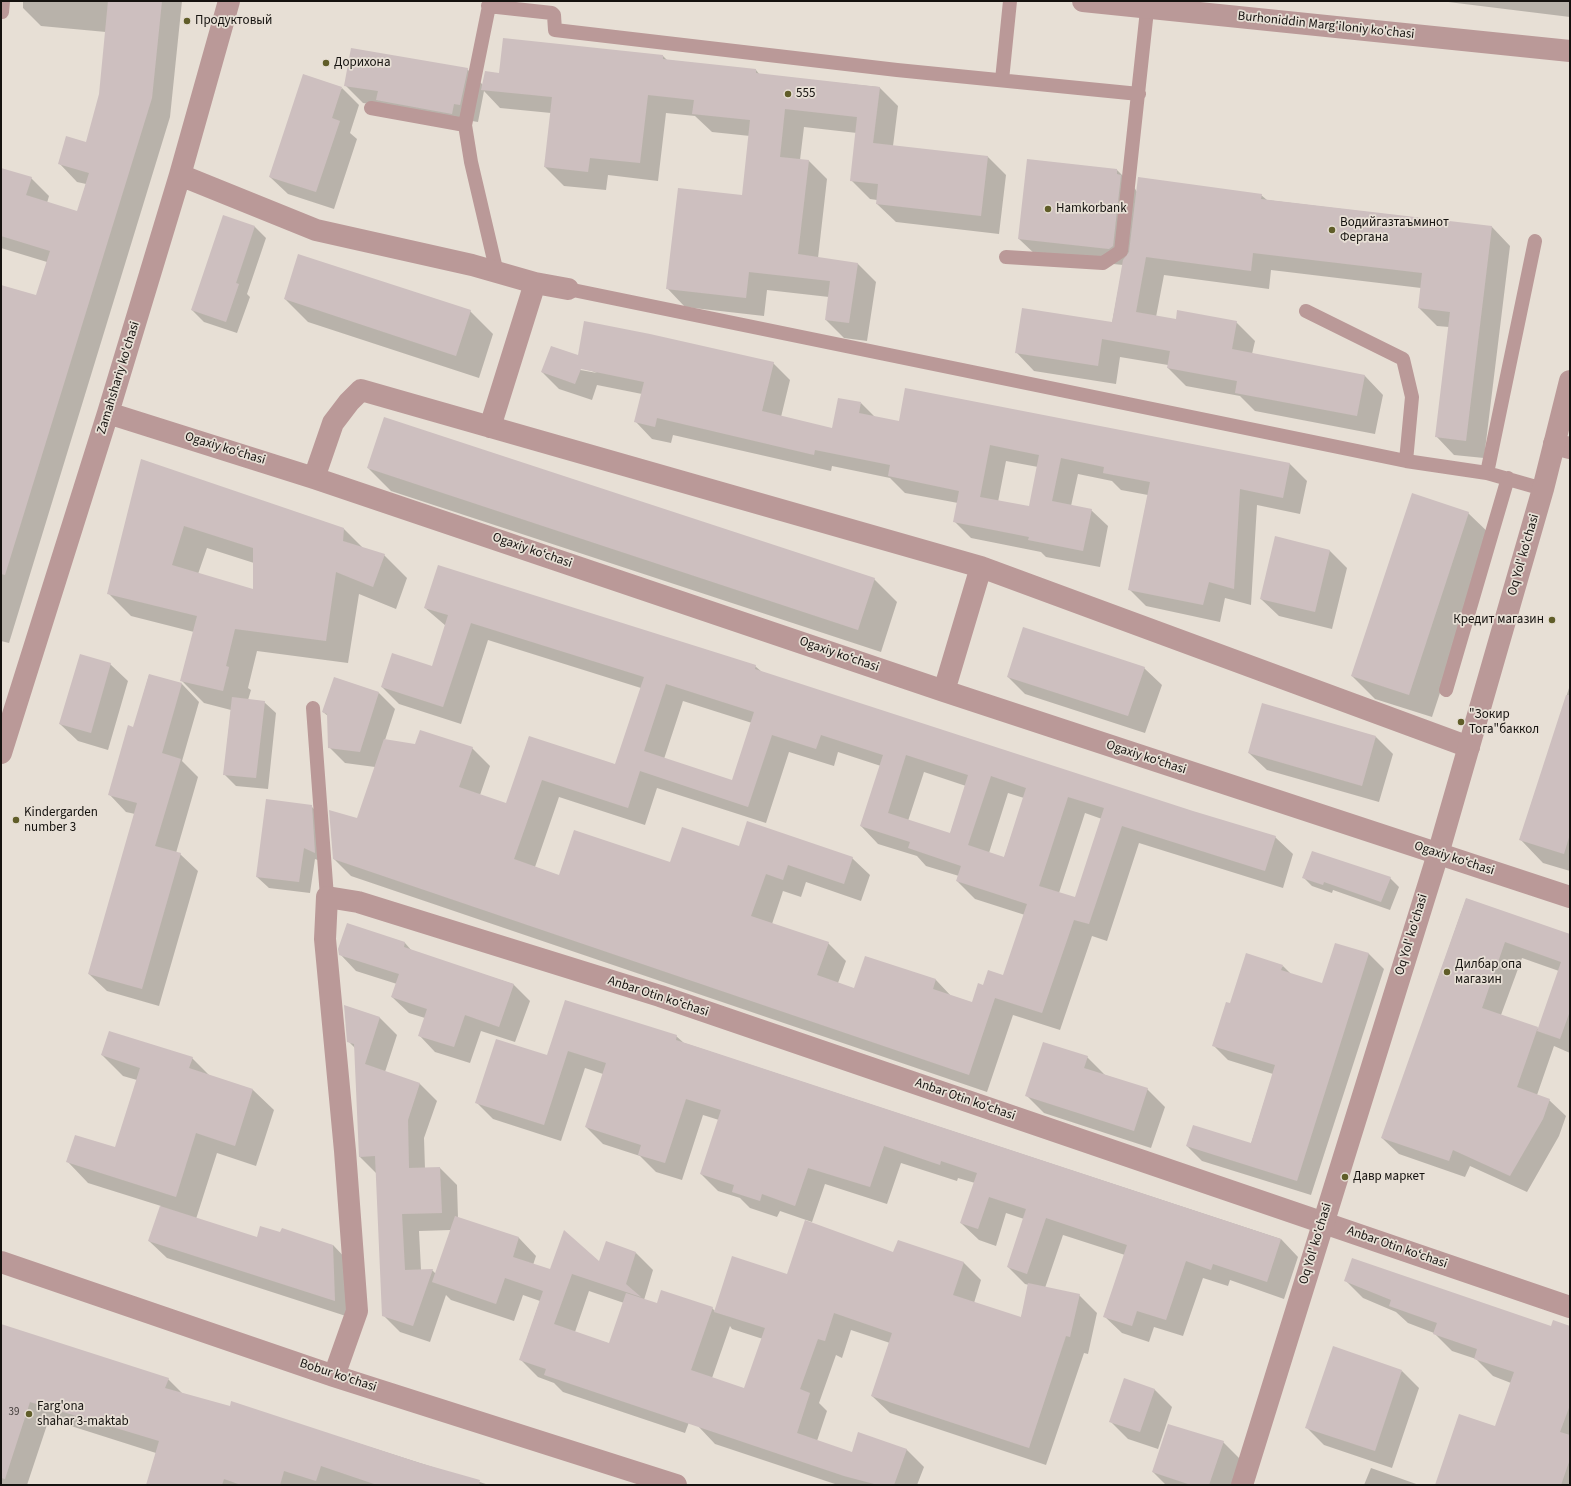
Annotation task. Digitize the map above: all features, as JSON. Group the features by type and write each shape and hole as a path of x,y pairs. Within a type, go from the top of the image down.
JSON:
{"street":[{"name":"Zamahshariy ko'chasi","path":"1,753 108,413 180,175 229,1"},
{"name":"Burhoniddin Marg'iloniy ko'chasi","path":"1083,1 1148,4 1570,51"},
{"path":"180,175 316,230 497,272 535,284 568,289"},
{"path":"490,426 535,284"},
{"name":"Oq Yol' ko'chasi","path":"1242,1485 1322,1222 1438,854 1543,489 1562,446 1570,381"},
{"path":"314,478 333,422 361,390 980,567 1468,747"},
{"name":"Ogaxiy koʻchasi","path":"108,413 314,478 944,691 1570,897"},
{"path":"944,691 980,567"},
{"path":"327,897 325,939 345,1151 357,1311 334,1376"},
{"name":"Anbar Otin koʻchasi","path":"327,897 358,902 667,999 1570,1307"},
{"name":"Bobur ko'chasi","path":"1,1262 334,1376 676,1485"}],"lane":[{"path":"1002,80 1010,1"},
{"path":"497,272 471,162 465,125 489,3 552,13 554,15 555,30 1139,94"},
{"path":"1006,257 1103,263 1121,251 1148,4"},
{"path":"371,108 465,125"},
{"path":"1487,473 1535,241"},
{"path":"568,289 1406,461 1487,473 1543,489"},
{"path":"1306,311 1403,359 1412,397 1406,461"},
{"path":"1446,690 1508,478"},
{"path":"313,708 327,897"}],"building":[{"path":"108,1 162,1 152,98 5,575 1,574 1,285 36,295 50,251 1,236 1,168 32,177 26,195 77,211 89,173 58,164 66,136 86,142 99,94"},
{"path":"503,38 663,55 663,59 756,69 756,73 880,87 873,143 988,156 981,216 876,204 878,184 850,181 857,117 785,109 780,157 809,160 798,254 858,263 849,323 825,320 830,281 749,272 746,298 666,289 678,188 742,195 750,120 692,114 694,100 648,95 640,163 590,158 588,172 544,167 552,97 481,90 485,71 499,73"},
{"path":"351,48 468,68 460,105 454,104 452,114 376,100 378,91 344,86"},
{"path":"303,74 342,87 332,118 340,121 316,192 269,177"},
{"path":"1027,159 1117,169 1117,174 1121,175 1113,246 1109,249 1018,239"},
{"path":"1138,177 1262,194 1261,199 1492,226 1466,441 1435,437 1450,312 1418,308 1422,273 1253,253 1251,271 1146,257 1136,312 1176,319 1177,310 1237,321 1232,349 1365,375 1357,416 1235,393 1237,381 1167,368 1170,351 1102,339 1098,366 1015,353 1022,308 1112,322 1123,260 1129,252"},
{"path":"223,215 255,226 236,283 239,284 226,322 191,310"},
{"path":"298,254 471,310 456,356 284,299"},
{"path":"584,321 650,334 774,362 762,411 832,428 838,398 861,402 859,413 899,421 905,388 1290,463 1283,498 1240,489 1234,589 1209,582 1203,605 1128,590 1150,482 1103,473 1104,467 1061,458 1052,501 1092,509 1083,551 1028,540 1029,537 953,522 959,491 888,476 890,465 815,450 814,455 657,418 655,427 634,422 644,382 581,369 575,384 541,372 551,346 578,355","holes":["990,445 1039,455 1029,506 980,497"]},
{"path":"384,417 875,578 858,630 367,468"},
{"path":"141,459 344,528 343,541 385,554 373,587 336,572 326,641 235,629 226,666 229,667 223,691 180,681 197,616 107,594","holes":["184,526 253,548 253,589 172,565"]},
{"path":"1412,493 1469,512 1409,695 1351,676"},
{"path":"1275,536 1330,550 1315,612 1260,599"},
{"path":"438,565 756,665 755,669 1193,811 1276,836 1265,871 1122,826 1089,924 1074,920 1042,1013 995,998 969,1075 333,859 329,810 357,818 384,739 415,744 420,730 473,747 459,787 506,803 529,736 615,764 644,677 471,623 443,707 381,687 392,653 432,666 448,615 424,608","holes":["666,684 754,712 732,780 644,751","772,735 816,749 821,735 883,755 860,826 910,842 908,848 961,866 956,881 1027,904 1003,975 988,970 983,985 978,983 972,1002 933,989 936,979 865,956 854,988 817,975 829,942 751,916 766,874 783,880 788,865 844,884 853,857 747,821 739,846 682,827 670,862 574,830 559,875 514,859 542,780 628,808 640,771 748,807","906,755 968,775 950,833 888,813","991,776 1026,788 1004,857 968,845","1068,797 1104,808 1075,897 1039,886"]},
{"path":"1023,627 1145,667 1128,716 1007,677"},
{"path":"80,654 111,663 91,733 59,724"},
{"path":"149,674 182,683 162,753 181,759 155,846 181,853 142,989 88,974 137,803 108,795 128,725 133,727"},
{"path":"334,677 379,692 360,752 328,748 327,714 322,712"},
{"path":"1566,695 1570,695 1570,834 1564,854 1519,840"},
{"path":"232,697 265,701 256,778 223,775"},
{"path":"1262,703 1376,736 1362,786 1248,753"},
{"path":"266,799 312,805 315,853 304,848 299,882 256,877"},
{"path":"1312,851 1391,877 1381,902 1324,882 1323,885 1302,878"},
{"path":"1466,898 1570,934 1570,1011 1560,1039 1537,1031 1561,962 1505,942 1482,1008 1538,1027 1517,1087 1550,1099 1543,1119 1510,1176 1453,1150 1449,1161 1381,1138"},
{"path":"347,923 405,942 404,947 514,984 499,1027 465,1015 454,1047 418,1036 427,1009 391,997 399,974 339,955 338,949"},
{"path":"1335,943 1369,953 1297,1181 1186,1146 1193,1125 1251,1143 1275,1065 1212,1046 1226,1002 1230,1003 1246,953 1283,965 1281,970 1322,983"},
{"path":"565,1000 677,1035 676,1040 1281,1239 1267,1282 1213,1264 1211,1270 1186,1261 1166,1320 1137,1311 1132,1326 1103,1317 1127,1245 1046,1218 1027,1274 1007,1267 1026,1209 989,1197 978,1229 960,1223 977,1173 941,1161 940,1165 884,1146 870,1187 808,1168 795,1206 762,1194 760,1201 732,1192 734,1185 700,1174 721,1110 686,1099 665,1163 638,1155 641,1145 585,1127 606,1063 568,1051 544,1125 475,1103 496,1039 547,1055"},
{"path":"344,1005 380,1017 365,1064 420,1083 408,1120 409,1168 440,1167 442,1213 402,1214 405,1270 433,1269 413,1326 382,1316 375,1156 359,1157 354,1044 347,1042"},
{"path":"109,1031 193,1057 189,1068 253,1089 235,1146 196,1133 176,1197 66,1162 75,1135 115,1147 140,1068 101,1055"},
{"path":"1043,1042 1088,1056 1084,1068 1148,1088 1134,1131 1025,1096"},
{"path":"160,1206 257,1237 260,1226 280,1232 282,1228 333,1245 335,1301 148,1241"},
{"path":"455,1216 519,1237 513,1257 550,1269 564,1230 599,1261 606,1241 636,1252 626,1284 641,1297 572,1274 554,1324 609,1343 626,1293 657,1303 661,1290 713,1307 691,1370 744,1388 765,1328 714,1312 732,1256 787,1274 805,1220 893,1252 898,1240 964,1262 953,1295 1021,1317 1028,1283 1080,1294 1070,1337 1066,1336 1029,1448 871,1396 892,1333 834,1313 825,1341 818,1339 800,1389 810,1393 797,1433 852,1452 858,1432 907,1449 894,1485 878,1485 844,1476 544,1375 546,1369 519,1360 543,1291 505,1278 496,1304 432,1282"},
{"path":"1352,1258 1551,1326 1553,1320 1570,1326 1570,1405 1560,1432 1570,1435 1570,1459 1561,1485 1435,1485 1459,1414 1495,1426 1514,1372 1474,1359 1477,1349 1433,1334 1437,1323 1389,1306 1391,1300 1344,1281"},
{"path":"1,1324 169,1378 165,1388 230,1406 231,1401 420,1463 480,1480 479,1485 377,1485 321,1466 316,1481 284,1471 280,1485 241,1485 224,1479 222,1485 146,1485 159,1441 30,1402 5,1479 1,1478"},
{"path":"1333,1346 1402,1370 1375,1451 1305,1428"},
{"path":"1124,1378 1155,1389 1140,1432 1109,1422"},
{"path":"1168,1424 1224,1441 1209,1485 1191,1485 1152,1472"}],"place":[{"name":"Продуктовый","path":"187,21"},
{"name":"Дорихона","path":"326,63"},
{"name":"555","path":"788,94"},
{"name":"Hamkorbank","path":"1048,209"},
{"name":"Водийгазтаъминот Фергана","path":"1332,230"},
{"name":"Кредит магазин","path":"1552,620"},
{"name":"\"Зокир Тога\"баккол","path":"1461,722"},
{"name":"Kindergarden number 3","path":"16,820"},
{"name":"Дилбар опа магазин","path":"1447,972"},
{"name":"Давр маркет","path":"1345,1177"},
{"name":"Farg'ona shahar 3-maktab","path":"29,1414"}]}
